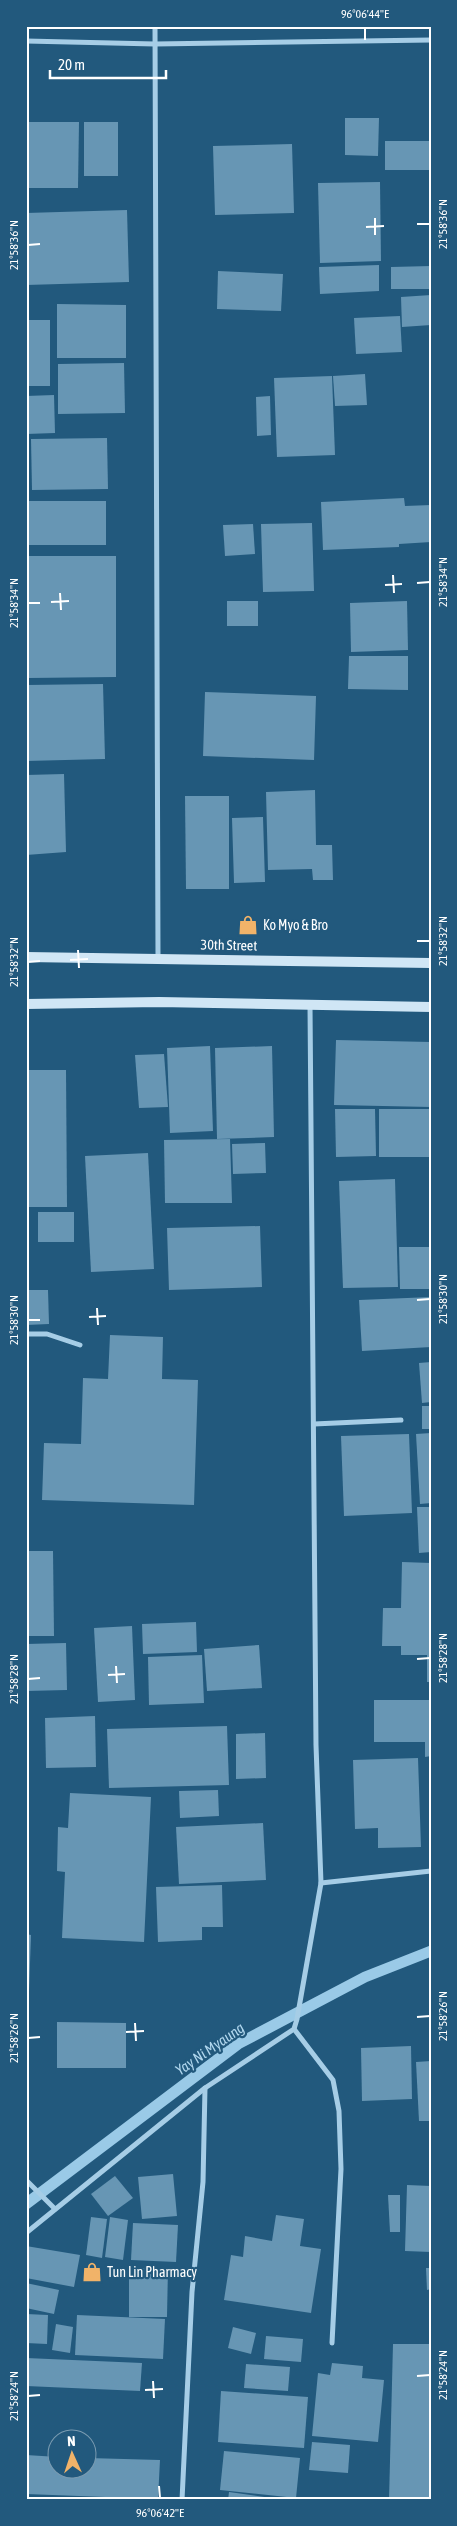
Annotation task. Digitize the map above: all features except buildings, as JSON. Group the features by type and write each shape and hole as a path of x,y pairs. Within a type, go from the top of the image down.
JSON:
{"main road":[{"name":"30th Street","path":"26,957 158,957 431,963"},
{"path":"26,1004 310,1004 431,1007"}],"street":[{"path":"155,26 158,957"},
{"path":"26,41 155,44 431,40"},
{"path":"26,2233 205,2088 294,2029 297,2020 321,1883 316,1745 310,1004"},
{"path":"26,1334 47,1334 80,1346"},
{"path":"314,1424 401,1420"},
{"path":"321,1883 431,1871"},
{"path":"294,2029 333,2080 339,2111 341,2169 332,2343"},
{"path":"182,2500 192,2292 203,2182 205,2088"},
{"path":"26,2180 55,2209"}],"waterway":[{"name":"Yay Ni Myaung","path":"26,2204 238,2044 365,1977 431,1951"}],"place":[{"name":"Ko Myo & Bro","path":"248,925"},
{"name":"Tun Lin Pharmacy","path":"92,2272"}]}
